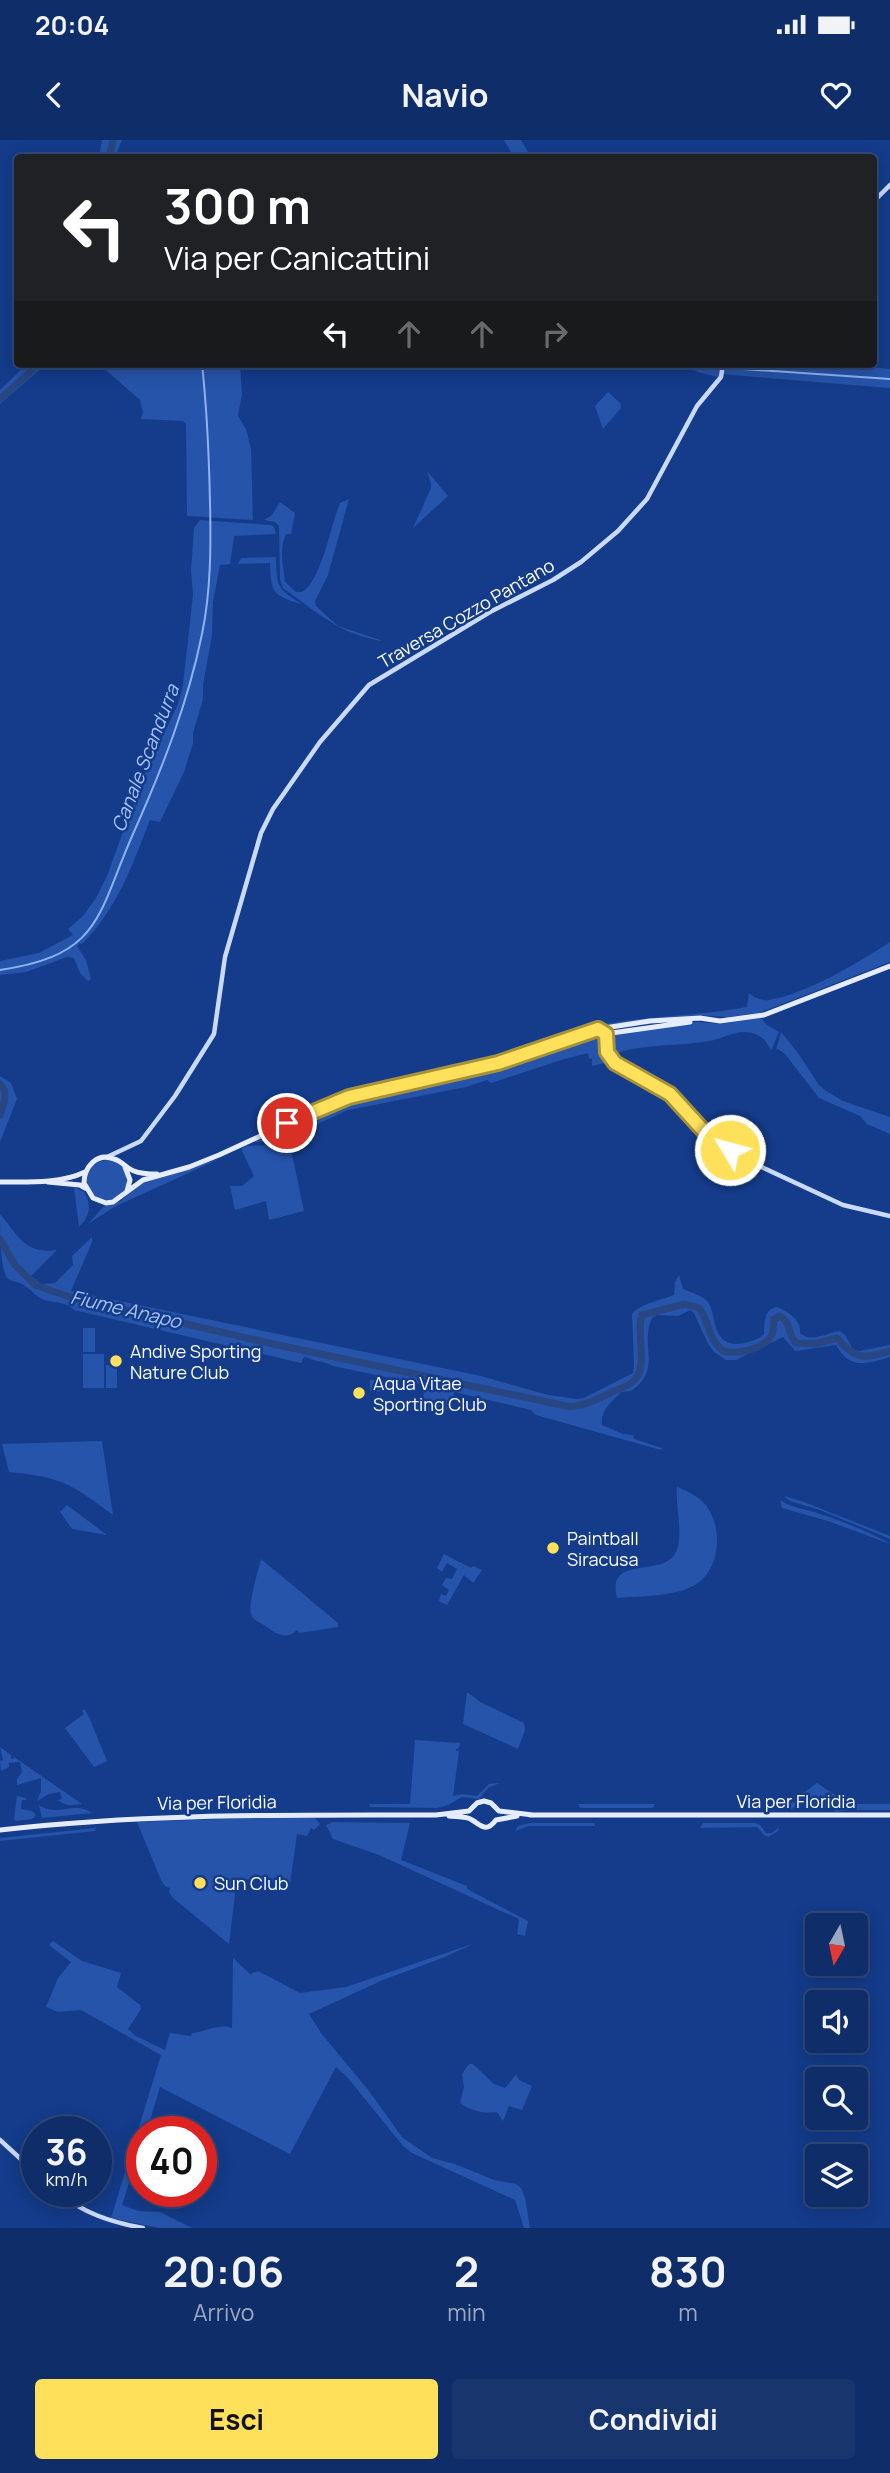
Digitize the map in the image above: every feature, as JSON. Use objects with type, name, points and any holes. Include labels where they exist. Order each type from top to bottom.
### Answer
[{"type":"main road","points":[[38,1181],[80,1185],[93,1198],[106,1203],[113,1202],[135,1184],[157,1174],[189,1167],[219,1156],[349,1097],[606,1034],[764,1014],[890,966]]},
{"type":"main road","points":[[523,1056],[598,1029],[650,1021],[700,1018],[707,1020]]},
{"type":"main road","points":[[0,1182],[72,1177],[85,1172],[93,1161],[107,1157],[138,1173],[157,1174]]},
{"type":"main road","points":[[123,1165],[130,1180],[125,1194]]},
{"type":"main road","points":[[85,1172],[85,1188]]},
{"type":"main road","points":[[472,1820],[472,1809],[477,1803],[484,1801],[491,1803],[496,1809],[496,1820]]},
{"type":"main road","points":[[436,1815],[472,1809]]},
{"type":"main road","points":[[496,1809],[533,1815]]},
{"type":"main road","name":"Via per Floridia","points":[[0,1830],[196,1815],[436,1815]]},
{"type":"main road","points":[[436,1815],[472,1820],[485,1827],[496,1820],[533,1815]]},
{"type":"main road","name":"Via per Floridia","points":[[533,1815],[890,1815]]},
{"type":"street","points":[[877,198],[890,185]]},
{"type":"street","name":"Traversa Cozzo Pantano","points":[[107,1157],[141,1141],[175,1096],[214,1034],[225,957],[261,833],[273,809],[320,742],[369,685],[490,612],[553,580],[581,562],[618,531],[647,499],[690,417],[722,374],[723,368]]},
{"type":"street","points":[[650,1021],[611,1029],[606,1034],[607,1052],[621,1067],[670,1094],[718,1144],[851,1208],[890,1216]]},
{"type":"street","points":[[598,1029],[606,1034]]},
{"type":"street","points":[[123,1165],[125,1149]]},
{"type":"street","points":[[0,2140],[21,2160]]},
{"type":"street","points":[[79,2207],[101,2219],[144,2228]]},
{"type":"shaded area","points":[[102,140],[122,140],[116,154],[100,154]]},
{"type":"shaded area","points":[[504,140],[521,140],[529,154],[512,154]]},
{"type":"shaded area","points":[[23,368],[41,368],[0,404],[0,390]]},
{"type":"shaded area","points":[[104,368],[240,368],[242,394],[238,416],[246,429],[251,449],[253,520],[187,516],[186,424],[183,421],[141,419],[143,412],[140,400]]},
{"type":"shaded area","points":[[689,368],[877,368],[890,369],[890,388],[720,374],[718,377]]},
{"type":"shaded area","points":[[608,392],[620,403],[621,408],[603,429],[595,406]]},
{"type":"shaded area","points":[[427,471],[448,496],[413,528],[431,488]]},
{"type":"shaded area","points":[[349,499],[328,575],[315,601],[316,606],[338,626],[283,588],[280,579],[279,526],[275,522],[264,520],[272,515],[280,502],[295,513],[291,534],[286,534],[283,545],[285,582],[296,592],[302,592],[315,577],[340,503]]},
{"type":"shaded area","points":[[200,520],[271,525],[276,534],[234,536],[230,564],[220,565],[213,602],[212,635],[203,699],[184,772],[160,822],[150,820],[114,902],[94,931],[77,946],[86,960],[91,979],[88,981],[80,973],[74,958],[67,957],[26,972],[0,975],[0,961],[39,953],[73,935],[68,929],[83,916],[107,876],[141,782],[178,704],[183,685],[193,595],[191,571],[194,528]]},
{"type":"shaded area","points":[[276,557],[280,586],[302,604],[284,598],[275,591],[271,581],[270,563],[238,564],[241,558]]},
{"type":"shaded area","points":[[338,626],[383,641],[354,634]]},
{"type":"shaded area","points":[[890,942],[890,962],[759,1013],[728,1017],[699,1015],[603,1026],[600,1023],[747,1007],[749,993],[758,999],[766,1000],[784,997],[815,985]]},
{"type":"shaded area","points":[[761,1018],[779,1032],[771,1051],[762,1037],[741,1032],[709,1041],[647,1047],[611,1055],[609,1038],[618,1034],[697,1022],[721,1024]]},
{"type":"shaded area","points":[[781,1032],[819,1085],[843,1101],[890,1117],[890,1134],[867,1124],[860,1116],[819,1098],[785,1054],[776,1050]]},
{"type":"shaded area","points":[[600,1037],[604,1041],[609,1062],[592,1066],[588,1053],[491,1083],[487,1080],[466,1087],[348,1110],[298,1133],[298,1138],[282,1142],[255,1142],[351,1100],[499,1066]]},
{"type":"shaded area","points":[[0,1076],[11,1083],[17,1099],[0,1142]]},
{"type":"shaded area","points":[[290,1145],[304,1211],[269,1220],[266,1201],[235,1210],[230,1186],[242,1186],[254,1176],[241,1149],[246,1146]]},
{"type":"shaded area","points":[[219,1159],[114,1207],[88,1224],[103,1207],[121,1201],[139,1184]]},
{"type":"shaded area","points":[[107,1160],[115,1161],[121,1166],[126,1172],[126,1188],[121,1194],[115,1199],[107,1200],[99,1199],[93,1194],[88,1188],[87,1180],[88,1172],[93,1166],[99,1161]]},
{"type":"shaded area","points":[[74,1187],[84,1192],[89,1206],[88,1215],[79,1227]]},
{"type":"shaded area","points":[[0,1214],[23,1242],[37,1249],[57,1250],[31,1276],[41,1284],[55,1283],[73,1265],[72,1256],[92,1237],[71,1291],[481,1376],[548,1395],[584,1398],[633,1373],[632,1314],[645,1305],[674,1295],[675,1282],[679,1275],[683,1289],[708,1302],[720,1337],[733,1344],[755,1340],[764,1334],[767,1314],[777,1307],[793,1317],[799,1324],[800,1333],[805,1336],[814,1337],[840,1331],[853,1349],[859,1351],[890,1345],[890,1357],[866,1363],[853,1362],[841,1353],[836,1345],[795,1351],[783,1337],[736,1360],[726,1360],[714,1352],[690,1310],[678,1316],[657,1315],[652,1318],[649,1328],[646,1374],[641,1383],[631,1391],[621,1392],[604,1411],[602,1425],[623,1434],[633,1435],[634,1439],[662,1448],[661,1450],[536,1415],[531,1410],[454,1392],[452,1411],[450,1408],[426,1411],[426,1408],[423,1408],[424,1385],[333,1366],[306,1357],[301,1363],[74,1310],[64,1304],[44,1300],[20,1283],[7,1278],[2,1257]]},
{"type":"shaded area","points":[[83,1328],[95,1328],[95,1352],[83,1352]]},
{"type":"shaded area","points":[[83,1354],[104,1354],[104,1388],[83,1388]]},
{"type":"shaded area","points":[[106,1365],[117,1365],[117,1388],[106,1388]]},
{"type":"shaded area","points":[[370,1380],[391,1381],[390,1392],[370,1391]]},
{"type":"shaded area","points":[[102,1441],[113,1515],[65,1484],[42,1476],[9,1472],[2,1444]]},
{"type":"shaded area","points":[[677,1487],[699,1499],[711,1513],[717,1545],[711,1567],[698,1583],[681,1591],[617,1598],[616,1584],[620,1576],[628,1571],[670,1560],[676,1552],[679,1538]]},
{"type":"shaded area","points":[[784,1496],[890,1536],[890,1539],[820,1510],[790,1501]]},
{"type":"shaded area","points":[[780,1500],[855,1527],[890,1544],[828,1521],[782,1508]]},
{"type":"shaded area","points":[[67,1505],[107,1535],[72,1529],[60,1512]]},
{"type":"shaded area","points":[[444,1554],[471,1568],[473,1566],[482,1570],[473,1583],[464,1575],[447,1605],[439,1601],[441,1594],[446,1596],[449,1590],[442,1585],[446,1578],[452,1579],[457,1569],[447,1563],[442,1572],[437,1568]]},
{"type":"shaded area","points":[[261,1559],[338,1623],[338,1627],[299,1633],[297,1630],[285,1635],[276,1633],[255,1619],[251,1614],[251,1603]]},
{"type":"shaded area","points":[[467,1692],[482,1703],[524,1723],[525,1730],[518,1749],[463,1724]]},
{"type":"shaded area","points":[[82,1710],[85,1710],[89,1717],[107,1761],[94,1767],[65,1728],[84,1714]]},
{"type":"shaded area","points":[[415,1740],[460,1743],[456,1749],[459,1751],[453,1796],[477,1796],[489,1784],[500,1783],[488,1788],[479,1799],[462,1797],[437,1808],[370,1807],[369,1804],[410,1804]]},
{"type":"shaded area","points":[[0,1747],[11,1755],[11,1759],[14,1757],[82,1804],[64,1804],[58,1800],[62,1799],[60,1792],[49,1794],[37,1801],[41,1791],[41,1778],[17,1785],[17,1779],[22,1772],[20,1762],[9,1763],[9,1767],[1,1771],[0,1761],[3,1760]]},
{"type":"shaded area","points":[[817,1783],[848,1804],[890,1804],[890,1810],[835,1812],[835,1808],[817,1808],[805,1797],[791,1809],[781,1804],[795,1802],[795,1799]]},
{"type":"shaded area","points":[[17,1796],[26,1798],[22,1800],[21,1809],[32,1811],[36,1815],[32,1819],[14,1819]]},
{"type":"shaded area","points":[[578,1804],[655,1804],[653,1808],[580,1808]]},
{"type":"shaded area","points":[[39,1805],[53,1810],[79,1808],[92,1813],[42,1818]]},
{"type":"shaded area","name":"Sun Club","points":[[315,1818],[320,1824],[314,1830],[311,1828],[307,1836],[297,1834],[290,1884],[237,1878],[229,1944],[173,1898],[169,1892],[170,1888],[161,1880],[137,1822]]},
{"type":"shaded area","points":[[333,1822],[410,1823],[401,1860],[467,1886],[467,1889],[528,1921],[525,1936],[517,1934],[519,1919],[379,1855],[333,1839],[326,1825]]},
{"type":"shaded area","points":[[530,1823],[594,1823],[595,1826],[529,1826],[515,1831],[518,1826]]},
{"type":"shaded area","points":[[703,1823],[755,1823],[766,1833],[772,1833],[779,1827],[778,1831],[768,1837],[757,1827],[700,1828]]},
{"type":"shaded area","points":[[96,1828],[95,1831],[0,1841],[0,1838]]},
{"type":"shaded area","points":[[53,1941],[82,1961],[121,1973],[117,1987],[140,2005],[141,2009],[128,2029],[136,2036],[165,2050],[170,2033],[191,2036],[192,2033],[216,2027],[232,2028],[233,1958],[250,1974],[258,1971],[300,1993],[346,1987],[475,1943],[383,1980],[309,2014],[402,2137],[432,2158],[494,2180],[516,2184],[525,2198],[530,2228],[524,2228],[515,2200],[412,2153],[403,2146],[336,2067],[290,2154],[160,2087],[151,2116],[142,2116],[161,2055],[81,2010],[58,2012],[46,2007],[58,1978],[71,1962],[49,1945]]},
{"type":"shaded area","points":[[469,2064],[473,2064],[494,2084],[505,2088],[516,2075],[519,2080],[532,2086],[522,2110],[509,2106],[503,2121],[497,2112],[478,2111],[460,2103],[464,2087],[462,2074]]},
{"type":"shaded area","points":[[126,2169],[126,2192],[122,2205],[138,2211],[160,2212],[192,2228],[159,2228],[111,2218]]},
{"type":"waterway","points":[[110,154],[113,140]]},
{"type":"waterway","points":[[0,399],[35,368]]},
{"type":"waterway","name":"Canale Scandurra","points":[[0,970],[34,963],[59,954],[77,942],[91,927],[102,909],[182,710],[202,634],[210,568],[209,467],[202,368]]},
{"type":"waterway","name":"Canale Scandurra","points":[[728,368],[890,379]]},
{"type":"waterway","name":"Fiume Anapo","points":[[0,1084],[5,1095],[0,1115]]},
{"type":"waterway","name":"Fiume Anapo","points":[[0,1239],[15,1265],[35,1285],[70,1297],[264,1342],[571,1407],[582,1405],[631,1383],[640,1369],[642,1315],[685,1304],[699,1308],[714,1341],[723,1351],[742,1352],[762,1345],[772,1334],[774,1319],[780,1316],[786,1322],[796,1343],[815,1344],[837,1338],[860,1356],[890,1351]]},
{"type":"place","name":"Andive Sporting Nature Club","points":[[116,1361]]},
{"type":"place","name":"Aqua Vitae Sporting Club","points":[[359,1393]]},
{"type":"place","name":"Paintball Siracusa","points":[[553,1548]]},
{"type":"place","name":"Sun Club","points":[[200,1883]]},
{"type":"route","points":[[287,1123],[349,1097],[498,1063],[598,1029],[606,1034],[607,1052],[615,1063],[670,1094],[712,1140],[730,1150]]}]
